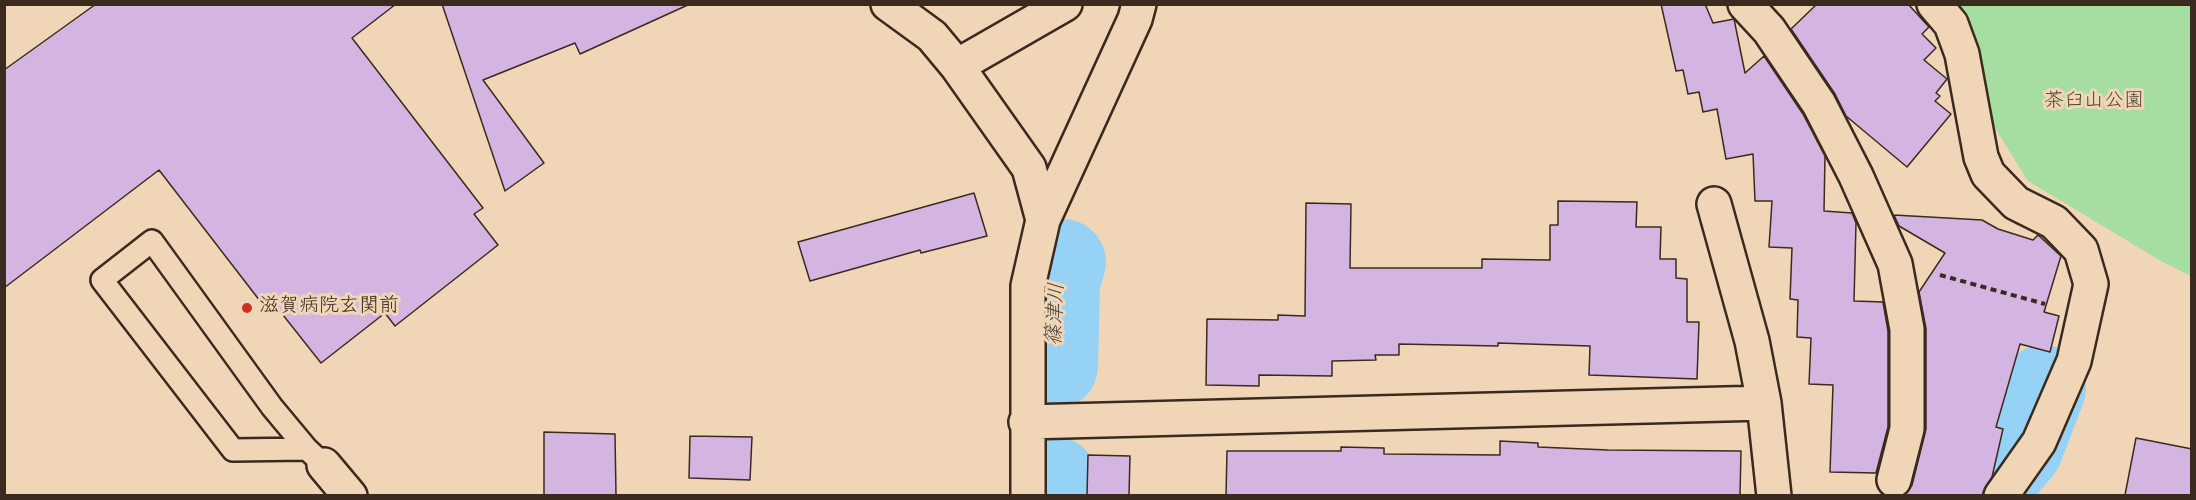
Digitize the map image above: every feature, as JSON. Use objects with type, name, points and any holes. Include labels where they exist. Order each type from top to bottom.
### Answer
[{"type":"street","points":[[888,4],[932,36],[957,66],[1029,168],[1043,220]]},
{"type":"street","points":[[957,66],[1065,4]]},
{"type":"street","points":[[1028,495],[1026,422],[1028,286],[1043,220],[1135,19],[1139,4]]},
{"type":"street","points":[[1745,4],[1769,30],[1819,104],[1856,176],[1895,264],[1907,329],[1907,429],[1894,480]]},
{"type":"street","points":[[1934,4],[1951,24],[1962,54],[1981,157],[1988,174],[2016,203],[2054,222],[2081,250],[2091,284],[2074,361],[2039,442],[2001,495]]},
{"type":"street","points":[[1714,204],[1752,341],[1764,404],[1774,495]]},
{"type":"street","points":[[1026,422],[1764,404]]},
{"type":"street","points":[[316,457],[350,495]]},
{"type":"lane","points":[[152,241],[272,407],[316,457],[233,450],[102,280],[152,241]]},
{"type":"path","points":[[1895,264],[2086,314]]},
{"type":"green space","name":"茶臼山公園","points":[[1957,5],[2191,5],[2191,276],[2161,261],[2028,181],[1995,128],[1964,14]]},
{"type":"building","points":[[96,4],[396,4],[352,38],[483,208],[474,214],[498,245],[395,326],[385,313],[321,363],[268,296],[260,301],[159,170],[4,288],[4,70]]},
{"type":"building","points":[[442,4],[690,4],[580,54],[575,43],[483,80],[544,163],[505,191]]},
{"type":"building","points":[[1661,4],[1705,4],[1713,23],[1734,19],[1745,73],[1764,56],[1803,114],[1825,156],[1824,211],[1852,213],[1856,223],[1854,301],[1883,302],[1888,331],[1888,427],[1876,473],[1830,472],[1833,385],[1809,384],[1811,338],[1797,337],[1798,300],[1790,299],[1792,248],[1769,247],[1772,201],[1755,201],[1753,154],[1726,159],[1717,109],[1703,112],[1699,92],[1688,94],[1683,70],[1676,71]]},
{"type":"building","points":[[1817,4],[1908,4],[1929,27],[1922,34],[1936,48],[1924,60],[1947,79],[1936,93],[1940,96],[1935,101],[1951,114],[1907,167],[1846,116],[1835,94],[1791,29]]},
{"type":"building","points":[[974,193],[987,236],[921,253],[920,250],[810,281],[798,242]]},
{"type":"building","points":[[1558,201],[1637,202],[1636,227],[1661,227],[1660,259],[1676,259],[1676,278],[1687,279],[1687,322],[1699,322],[1697,379],[1589,375],[1590,346],[1498,343],[1498,346],[1399,344],[1399,355],[1375,355],[1376,360],[1332,361],[1332,376],[1259,375],[1259,386],[1206,385],[1207,319],[1278,320],[1278,315],[1305,316],[1306,203],[1351,204],[1350,268],[1482,268],[1482,259],[1550,260],[1550,225],[1558,225]]},
{"type":"building","points":[[1894,215],[1982,220],[1998,229],[2033,240],[2038,235],[2061,256],[2044,312],[2059,316],[2050,352],[2020,344],[1996,427],[2003,429],[1992,477],[1982,495],[1904,495],[1912,485],[1926,429],[1926,329],[1919,292],[1945,253],[1899,226]]},
{"type":"building","points":[[544,432],[615,434],[616,495],[544,495]]},
{"type":"building","points":[[690,436],[752,437],[750,480],[689,478]]},
{"type":"building","points":[[2136,438],[2192,449],[2192,495],[2125,495]]},
{"type":"building","points":[[1500,441],[1538,443],[1538,447],[1608,450],[1741,451],[1740,495],[1226,495],[1227,451],[1341,451],[1341,447],[1384,448],[1384,454],[1500,455]]},
{"type":"building","points":[[1088,455],[1130,456],[1129,495],[1087,495]]},
{"type":"waterway","name":"篠津川","points":[[1055,366],[1057,281],[1063,262]]},
{"type":"waterway","name":"篠津川","points":[[1980,496],[2020,448],[2043,388]]},
{"type":"waterway","name":"篠津川","points":[[1054,479],[1055,496]]},
{"type":"place","name":"滋賀病院玄関前","points":[[247,308]]}]
